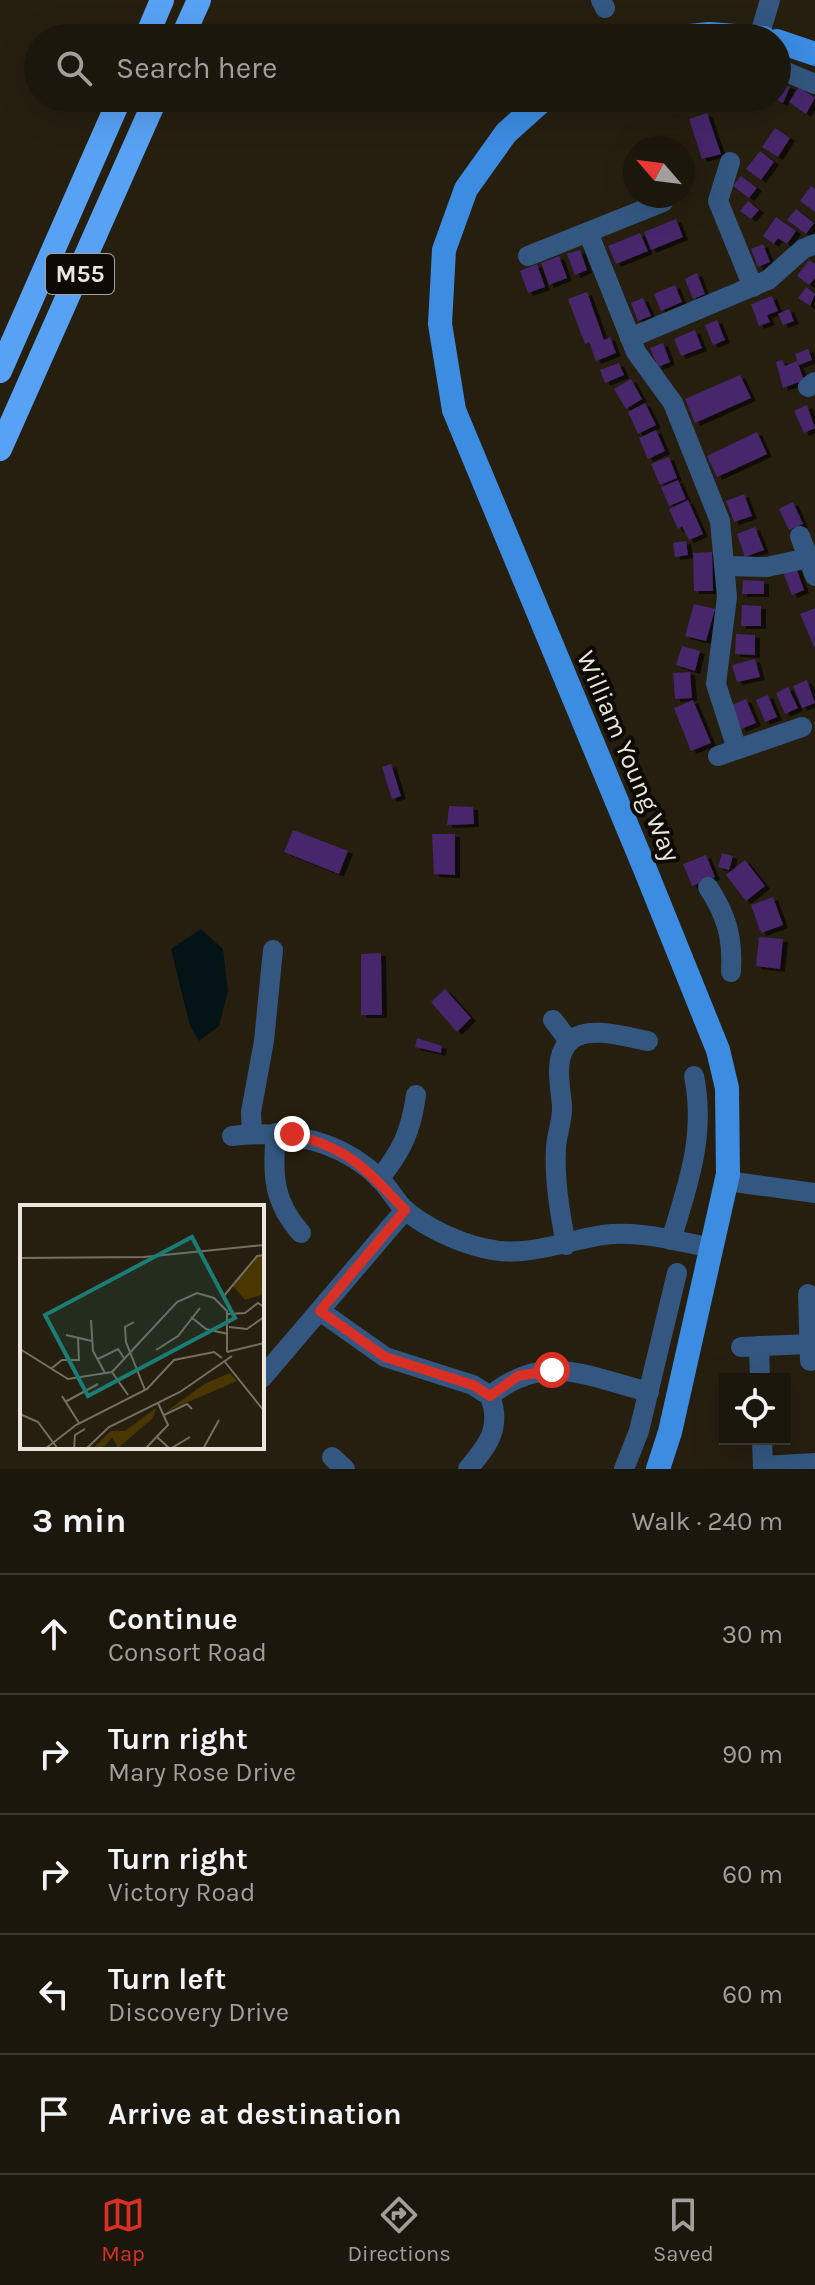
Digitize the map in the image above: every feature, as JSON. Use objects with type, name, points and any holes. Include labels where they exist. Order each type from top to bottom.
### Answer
[{"type":"highway","points":[[152,24],[162,0]]},
{"type":"highway","points":[[188,24],[199,0]]},
{"type":"highway","name":"M55","points":[[0,371],[114,112]]},
{"type":"highway","name":"M55","points":[[0,449],[150,112]]},
{"type":"main road","points":[[791,46],[815,54]]},
{"type":"main road","name":"William Young Way","points":[[531,112],[490,153],[466,189],[454,215],[440,276],[440,324],[448,388],[718,1050],[730,1104],[727,1181],[670,1432],[658,1469]]},
{"type":"street","points":[[765,24],[770,0]]},
{"type":"street","points":[[791,74],[815,84]]},
{"type":"street","points":[[730,162],[713,180],[718,201],[753,287]]},
{"type":"street","points":[[528,256],[648,208]]},
{"type":"street","points":[[588,232],[641,361],[669,395],[720,521],[727,566],[726,606],[716,684],[727,753],[802,727]]},
{"type":"street","points":[[630,338],[768,280],[803,249],[815,244]]},
{"type":"street","points":[[727,566],[812,567],[800,536]]},
{"type":"street","points":[[708,887],[725,913],[733,941],[731,972]]},
{"type":"street","points":[[273,950],[264,1041],[251,1112],[242,1135],[276,1133],[320,1142],[352,1158],[379,1179],[405,1210],[454,1238],[484,1249],[513,1252],[617,1235],[712,1248]]},
{"type":"street","points":[[553,1020],[569,1041]]},
{"type":"street","points":[[566,1245],[560,1211],[556,1147],[562,1107],[558,1075],[569,1041],[582,1033],[648,1041]]},
{"type":"street","points":[[671,1240],[698,1145],[699,1100],[694,1076]]},
{"type":"street","points":[[379,1179],[406,1141],[416,1095]]},
{"type":"street","points":[[276,1133],[274,1182],[278,1201],[301,1233]]},
{"type":"street","points":[[727,1181],[815,1193]]},
{"type":"street","points":[[264,1373],[405,1210]]},
{"type":"street","points":[[624,1469],[639,1431],[677,1273]]},
{"type":"street","points":[[758,1373],[750,1346],[810,1352],[808,1294]]},
{"type":"street","points":[[320,1311],[385,1357],[473,1385],[490,1396],[496,1421],[492,1437],[468,1469]]},
{"type":"street","points":[[490,1396],[518,1376],[541,1369],[649,1392]]},
{"type":"street","points":[[762,1445],[763,1467],[815,1463]]},
{"type":"shaded area","points":[[201,929],[223,949],[228,991],[219,1026],[199,1041],[190,1026],[171,949]]},
{"type":"building","points":[[799,87],[815,98],[806,114],[791,103]]},
{"type":"building","points":[[707,113],[721,154],[702,159],[689,119]]},
{"type":"building","points":[[775,128],[790,138],[778,157],[762,147]]},
{"type":"building","points":[[760,151],[774,162],[761,180],[746,169]]},
{"type":"building","points":[[741,176],[757,188],[749,198],[733,186]]},
{"type":"building","points":[[811,186],[815,189],[815,212],[800,201]]},
{"type":"building","points":[[748,201],[759,210],[751,219],[740,211]]},
{"type":"building","points":[[796,209],[814,223],[806,234],[787,220]]},
{"type":"building","points":[[776,217],[796,231],[787,244],[778,238],[774,244],[763,236]]},
{"type":"building","points":[[676,219],[683,237],[651,250],[644,232]]},
{"type":"building","points":[[640,233],[648,251],[616,264],[608,246]]},
{"type":"building","points":[[763,244],[770,262],[758,267],[751,249]]},
{"type":"building","points":[[580,250],[587,270],[575,275],[567,254]]},
{"type":"building","points":[[559,256],[567,278],[549,285],[541,263]]},
{"type":"building","points":[[809,260],[815,264],[815,278],[809,285],[797,276]]},
{"type":"building","points":[[537,264],[545,287],[528,293],[520,271]]},
{"type":"building","points":[[697,273],[705,294],[693,299],[685,279]]},
{"type":"building","points":[[675,285],[682,302],[661,311],[654,294]]},
{"type":"building","points":[[806,287],[815,294],[810,306],[798,298]]},
{"type":"building","points":[[587,292],[604,340],[610,337],[616,353],[596,361],[589,342],[585,344],[568,299]]},
{"type":"building","points":[[772,296],[778,311],[767,315],[770,322],[759,326],[751,304]]},
{"type":"building","points":[[643,298],[651,316],[638,321],[631,303]]},
{"type":"building","points":[[789,309],[794,321],[783,325],[778,314]]},
{"type":"building","points":[[717,320],[725,340],[713,345],[705,325]]},
{"type":"building","points":[[695,330],[702,348],[681,356],[674,339]]},
{"type":"building","points":[[663,343],[670,362],[658,367],[650,348]]},
{"type":"building","points":[[808,349],[812,360],[799,365],[795,354]]},
{"type":"building","points":[[782,360],[785,366],[797,361],[804,380],[783,388],[776,362]]},
{"type":"building","points":[[619,363],[624,375],[605,383],[600,370]]},
{"type":"building","points":[[740,375],[751,398],[695,423],[685,399]]},
{"type":"building","points":[[631,379],[642,399],[626,409],[614,389]]},
{"type":"building","points":[[645,403],[656,425],[638,434],[628,412]]},
{"type":"building","points":[[807,405],[815,428],[804,433],[794,411]]},
{"type":"building","points":[[656,430],[665,451],[648,459],[639,438]]},
{"type":"building","points":[[757,432],[767,454],[717,477],[707,456]]},
{"type":"building","points":[[669,457],[677,478],[660,485],[651,464]]},
{"type":"building","points":[[678,480],[686,499],[669,506],[661,487]]},
{"type":"building","points":[[744,494],[752,516],[734,522],[726,501]]},
{"type":"building","points":[[688,500],[703,534],[689,540],[682,526],[678,529],[669,509]]},
{"type":"building","points":[[793,502],[803,524],[789,530],[779,509]]},
{"type":"building","points":[[755,527],[764,550],[745,557],[737,534]]},
{"type":"building","points":[[686,541],[688,555],[675,557],[673,543]]},
{"type":"building","points":[[712,552],[713,591],[694,591],[693,553]]},
{"type":"building","points":[[796,567],[804,590],[792,595],[783,572]]},
{"type":"building","points":[[743,580],[764,581],[764,594],[742,594]]},
{"type":"building","points":[[694,604],[715,609],[706,641],[685,636]]},
{"type":"building","points":[[742,605],[761,606],[761,626],[741,626]]},
{"type":"building","points":[[815,608],[815,649],[800,614]]},
{"type":"building","points":[[736,634],[755,635],[755,655],[735,654]]},
{"type":"building","points":[[682,646],[700,651],[695,671],[676,665]]},
{"type":"building","points":[[755,659],[760,677],[737,682],[732,665]]},
{"type":"building","points":[[690,672],[692,698],[675,699],[673,673]]},
{"type":"building","points":[[807,680],[815,703],[802,708],[793,686]]},
{"type":"building","points":[[788,687],[798,708],[785,714],[776,693]]},
{"type":"building","points":[[768,695],[777,717],[765,722],[756,700]]},
{"type":"building","points":[[746,699],[756,723],[741,729],[732,705]]},
{"type":"building","points":[[693,700],[711,743],[691,751],[674,708]]},
{"type":"building","points":[[391,764],[401,796],[392,799],[382,767]]},
{"type":"building","points":[[449,806],[473,807],[474,824],[447,825]]},
{"type":"building","points":[[293,830],[348,851],[339,874],[284,852]]},
{"type":"building","points":[[432,834],[455,834],[455,875],[434,874]]},
{"type":"building","points":[[722,853],[733,856],[729,870],[718,867]]},
{"type":"building","points":[[706,855],[715,877],[692,886],[683,864]]},
{"type":"building","points":[[745,860],[765,886],[746,901],[726,875]]},
{"type":"building","points":[[773,897],[783,925],[761,933],[751,905]]},
{"type":"building","points":[[759,937],[783,939],[780,969],[756,966]]},
{"type":"building","points":[[381,953],[382,1015],[361,1015],[361,954]]},
{"type":"building","points":[[445,989],[471,1018],[457,1032],[431,1002]]},
{"type":"building","points":[[417,1038],[442,1046],[441,1053],[415,1047]]},
{"type":"route","points":[[292,1134],[320,1142],[352,1158],[379,1179],[405,1210],[320,1311],[385,1357],[414,1369],[473,1385],[490,1396],[518,1376],[541,1369],[552,1370]]}]
